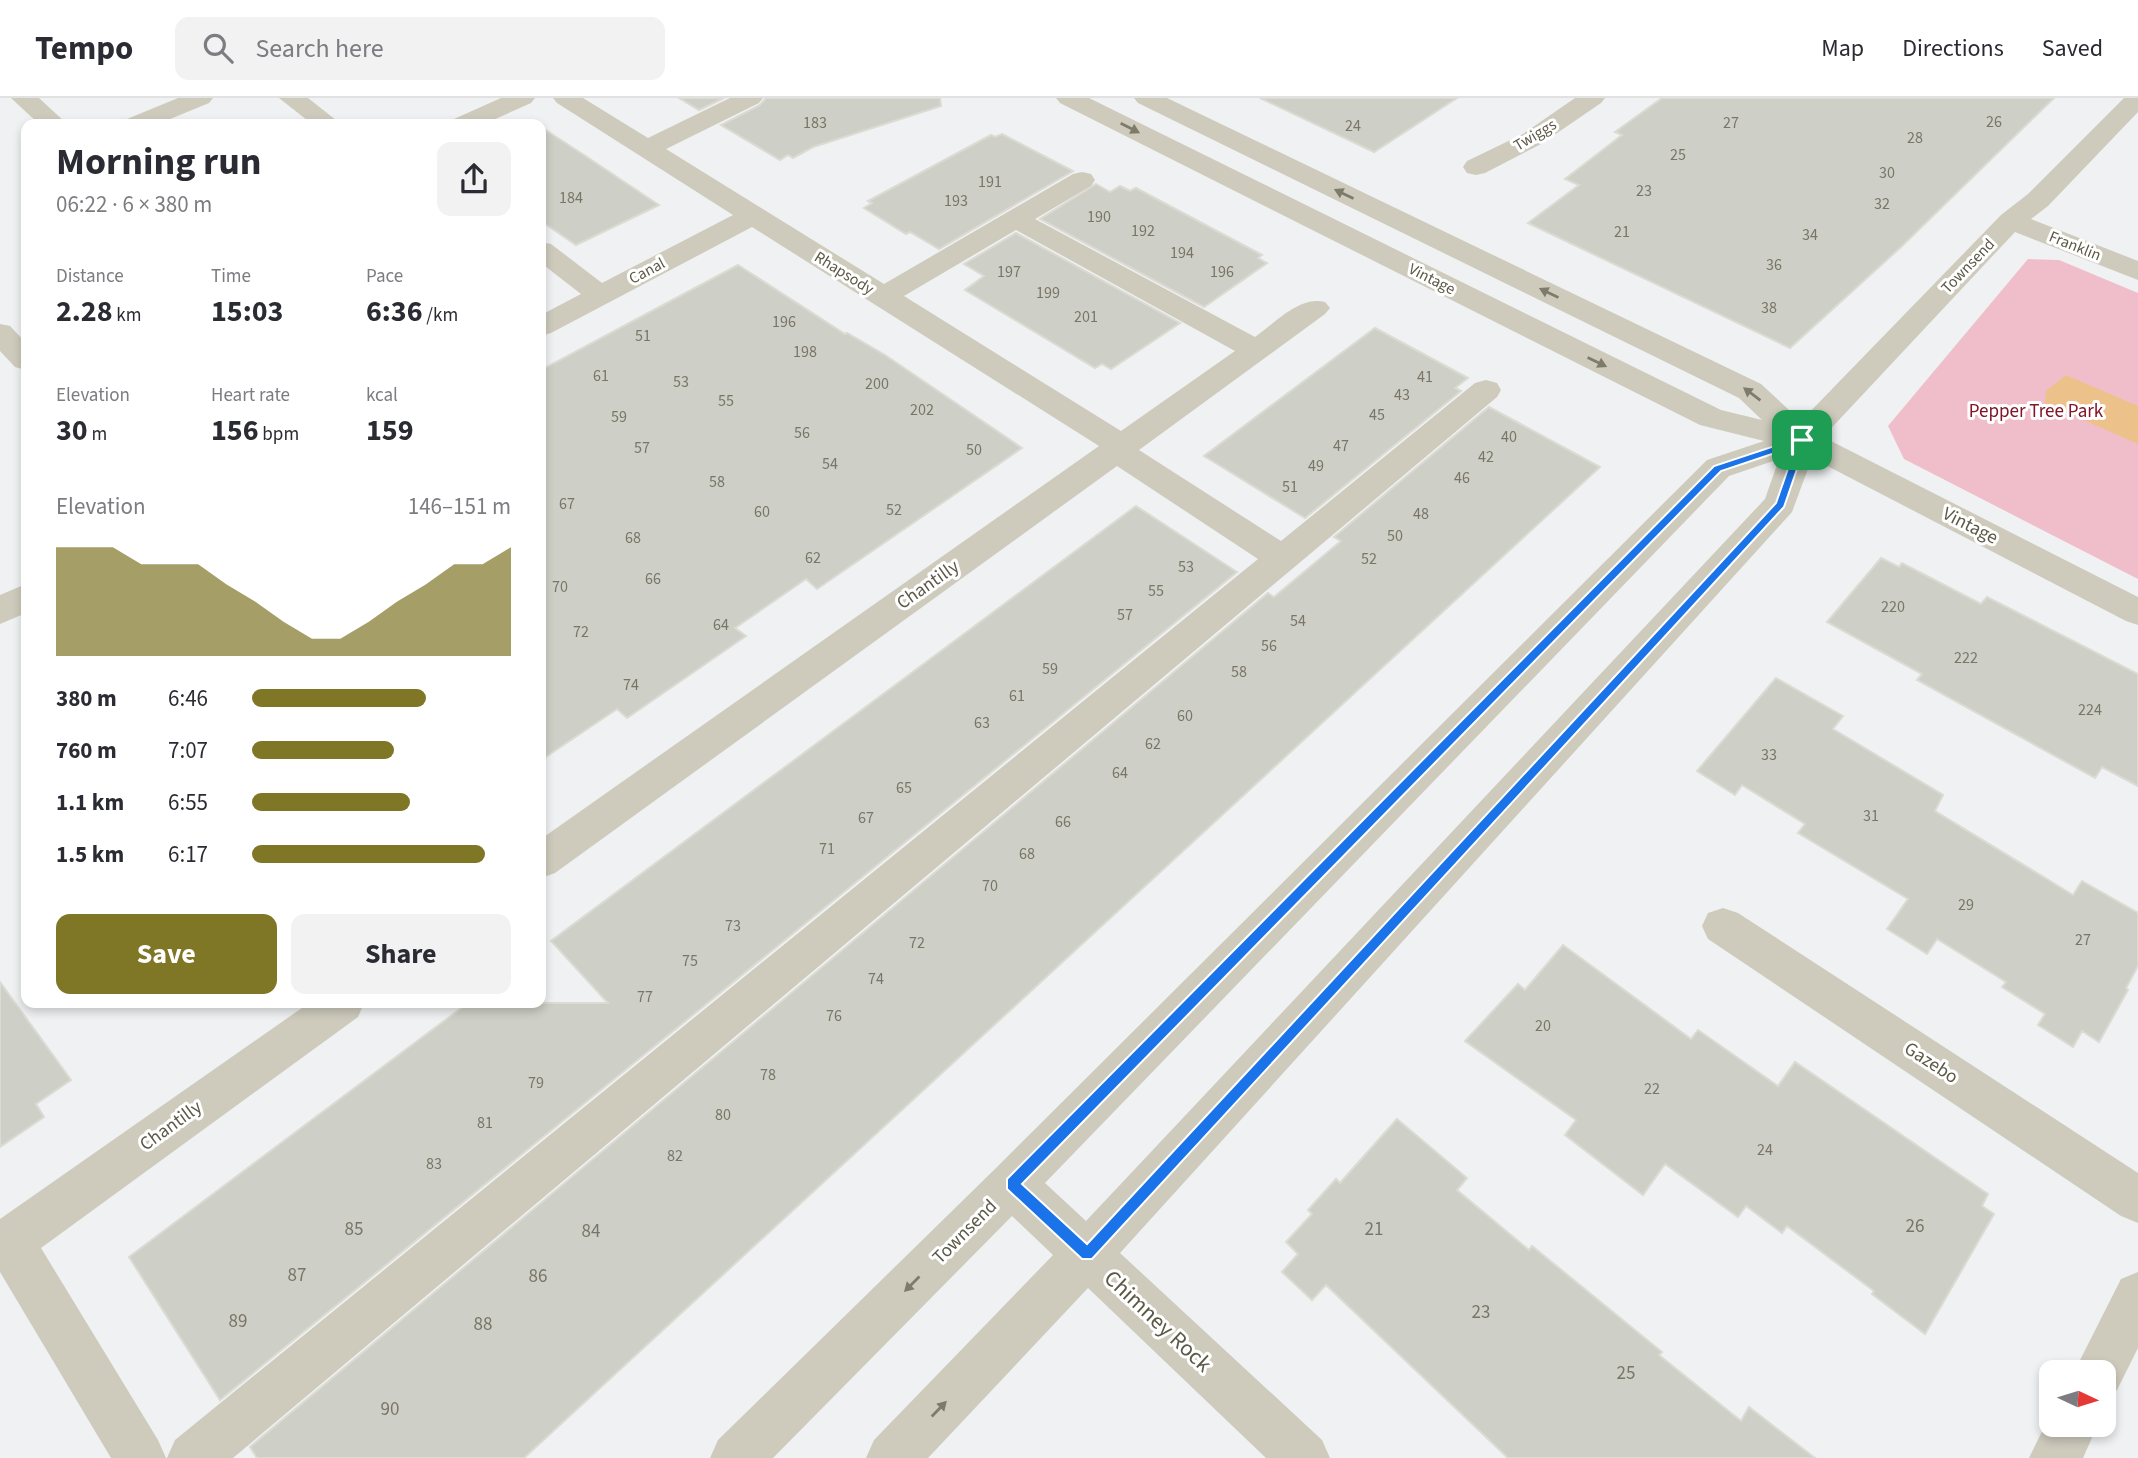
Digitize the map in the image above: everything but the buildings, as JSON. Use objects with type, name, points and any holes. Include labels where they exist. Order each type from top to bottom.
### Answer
[{"type":"street","points":[[0,105],[22,98],[48,119]]},
{"type":"street","points":[[148,119],[200,98]]},
{"type":"street","points":[[292,98],[321,119]]},
{"type":"street","points":[[474,119],[522,98]]},
{"type":"street","name":"Rhapsody","points":[[566,98],[1119,448],[1282,558]]},
{"type":"street","points":[[647,148],[750,98]]},
{"type":"street","name":"Vintage","points":[[1069,98],[1711,418],[1802,440],[2138,612]]},
{"type":"street","name":"Vintage","points":[[1147,98],[1750,391],[1802,440]]},
{"type":"street","name":"Twiggs","points":[[1476,167],[1532,139],[1592,98]]},
{"type":"street","name":"Townsend","points":[[892,1458],[1087,1254],[1780,504],[1802,440],[2011,221],[2038,200],[2138,98]]},
{"type":"street","points":[[882,297],[1082,180]]},
{"type":"street","name":"Canal","points":[[546,324],[753,215]]},
{"type":"street","points":[[1015,219],[1256,350]]},
{"type":"street","name":"Franklin","points":[[2011,221],[2138,271]]},
{"type":"street","points":[[546,254],[601,296]]},
{"type":"street","name":"Chantilly","points":[[546,857],[1315,308]]},
{"type":"street","points":[[21,320],[0,331],[21,354]]},
{"type":"street","points":[[193,1458],[1486,390]]},
{"type":"street","name":"Townsend","points":[[736,1458],[1012,1184],[1718,468],[1802,440]]},
{"type":"street","points":[[0,611],[21,600]]},
{"type":"street","name":"Gazebo","points":[[1723,926],[2138,1200]]},
{"type":"street","name":"Chantilly","points":[[5,1245],[336,1008]]},
{"type":"street","name":"Chimney Rock","points":[[1012,1184],[1304,1458]]},
{"type":"street","points":[[5,1245],[140,1458]]},
{"type":"street","points":[[2105,1360],[2138,1296]]},
{"type":"street","points":[[2056,1458],[2066,1437]]},
{"type":"green space","name":"Pepper Tree Park","points":[[2028,259],[2059,260],[2138,293],[2138,579],[1904,459],[1888,426]]},
{"type":"shaded area","points":[[2066,375],[2138,406],[2138,444],[2045,403],[2046,391]]},
{"type":"route","points":[[1802,440],[1780,504],[1087,1254],[1012,1184],[1718,468],[1802,440]]}]
